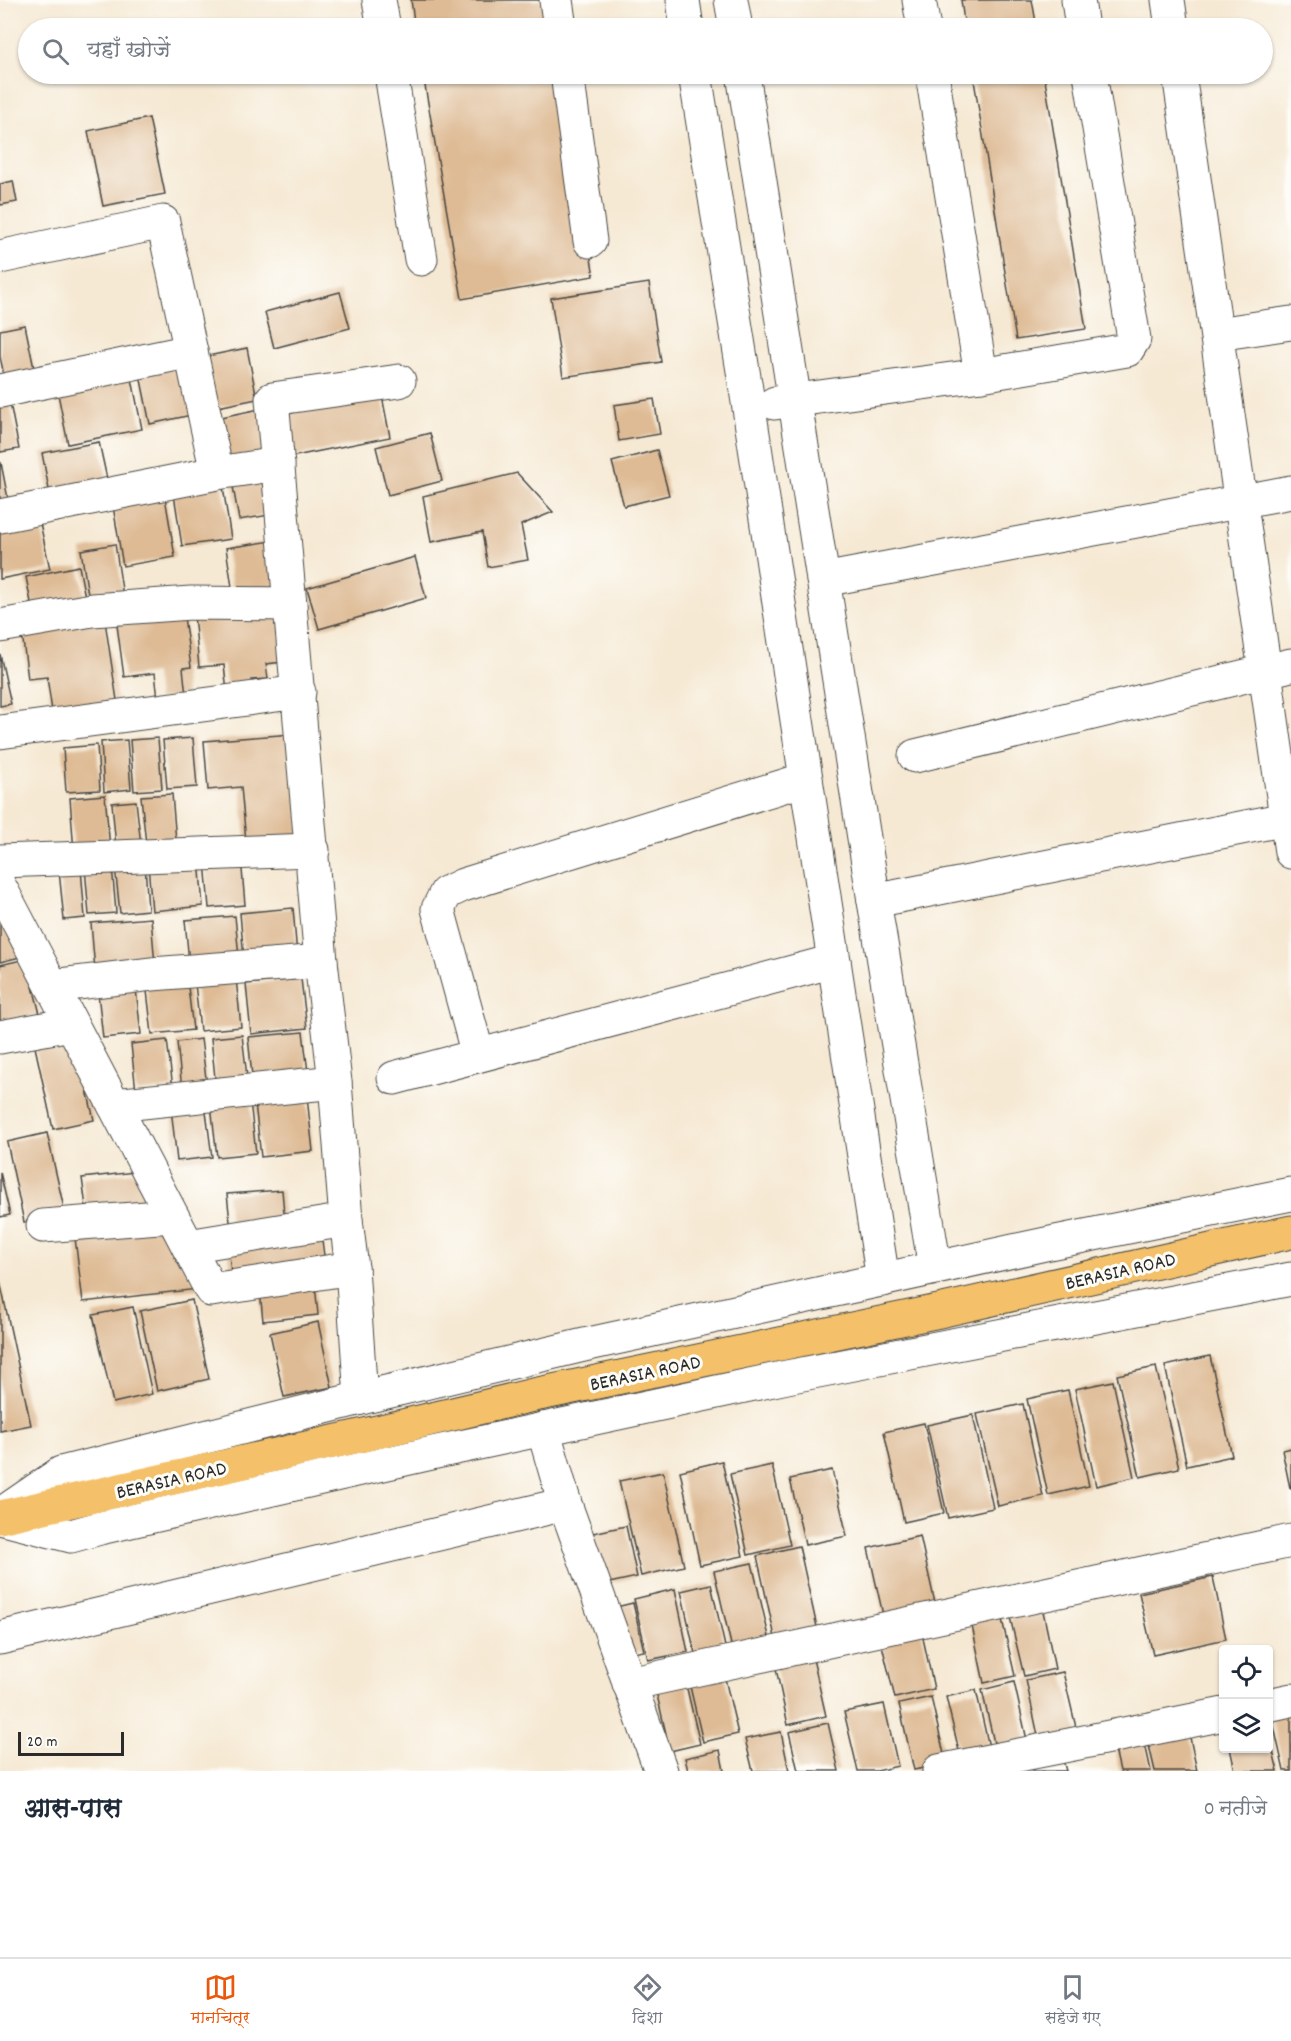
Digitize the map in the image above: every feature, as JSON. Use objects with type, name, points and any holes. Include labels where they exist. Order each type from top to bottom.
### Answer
[{"type":"main road","name":"BERASIA ROAD","points":[[0,1516],[530,1396],[939,1311],[1291,1232]]},
{"type":"street","points":[[379,0],[382,18]]},
{"type":"street","points":[[556,0],[559,18]]},
{"type":"street","points":[[683,0],[686,18]]},
{"type":"street","points":[[731,0],[734,18]]},
{"type":"street","points":[[920,0],[923,18]]},
{"type":"street","points":[[1077,0],[1080,18]]},
{"type":"street","points":[[1168,0],[1171,18]]},
{"type":"street","points":[[393,84],[421,259]]},
{"type":"street","points":[[568,84],[590,241]]},
{"type":"street","points":[[697,84],[749,408],[883,1280]]},
{"type":"street","points":[[745,84],[874,901],[935,1268]]},
{"type":"street","points":[[934,84],[981,375]]},
{"type":"street","points":[[749,408],[981,375],[1127,350],[1134,339],[1092,84]]},
{"type":"street","points":[[1180,84],[1240,501],[1278,668],[1291,852]]},
{"type":"street","points":[[0,257],[163,222],[217,473]]},
{"type":"street","points":[[1217,334],[1291,323]]},
{"type":"street","points":[[0,391],[191,351]]},
{"type":"street","points":[[362,1398],[272,399],[399,381]]},
{"type":"street","points":[[0,516],[217,473],[278,464]]},
{"type":"street","points":[[823,580],[1291,492]]},
{"type":"street","points":[[0,626],[92,610],[191,603],[290,604]]},
{"type":"street","points":[[915,756],[1278,668]]},
{"type":"street","points":[[0,732],[299,692]]},
{"type":"street","points":[[478,1055],[438,909],[446,893],[463,885],[806,779]]},
{"type":"street","points":[[874,901],[1289,819]]},
{"type":"street","points":[[0,861],[313,850]]},
{"type":"street","points":[[1,891],[211,1290],[352,1268]]},
{"type":"street","points":[[52,986],[152,974],[321,961]]},
{"type":"street","points":[[394,1078],[834,961]]},
{"type":"street","points":[[0,1037],[71,1024]]},
{"type":"street","points":[[114,1105],[335,1082]]},
{"type":"street","points":[[0,1516],[61,1473],[584,1345],[935,1268],[1291,1194]]},
{"type":"street","points":[[43,1226],[172,1216]]},
{"type":"street","points":[[188,1246],[346,1220]]},
{"type":"street","points":[[0,1516],[71,1536],[543,1429],[787,1377],[1291,1279]]},
{"type":"street","points":[[543,1429],[565,1504],[661,1771]]},
{"type":"street","points":[[0,1638],[565,1504]]},
{"type":"street","points":[[629,1684],[1291,1541]]},
{"type":"street","points":[[1273,1704],[1291,1700]]},
{"type":"street","points":[[939,1771],[1219,1715]]},
{"type":"building","points":[[411,0],[547,0],[550,18],[414,18]]},
{"type":"building","points":[[961,0],[1032,0],[1035,18],[964,18]]},
{"type":"building","points":[[425,84],[561,84],[594,276],[462,299]]},
{"type":"building","points":[[975,84],[1046,84],[1086,329],[1016,340]]},
{"type":"building","points":[[149,118],[165,194],[103,206],[88,131]]},
{"type":"building","points":[[13,181],[17,202],[0,205],[0,184]]},
{"type":"building","points":[[649,283],[661,362],[563,377],[551,298]]},
{"type":"building","points":[[340,292],[350,328],[274,348],[265,312]]},
{"type":"building","points":[[25,325],[36,378],[6,384],[0,357],[0,330]]},
{"type":"building","points":[[247,348],[257,399],[208,409],[198,358]]},
{"type":"building","points":[[186,366],[196,414],[150,424],[140,375]]},
{"type":"building","points":[[131,374],[142,429],[68,444],[57,389]]},
{"type":"building","points":[[382,396],[390,437],[290,457],[281,415]]},
{"type":"building","points":[[9,398],[19,449],[0,452],[0,400]]},
{"type":"building","points":[[654,399],[660,434],[619,441],[614,405]]},
{"type":"building","points":[[264,408],[273,454],[222,465],[212,419]]},
{"type":"building","points":[[430,433],[442,481],[388,495],[376,447]]},
{"type":"building","points":[[99,442],[109,488],[51,500],[42,453]]},
{"type":"building","points":[[657,450],[669,495],[624,506],[612,462]]},
{"type":"building","points":[[0,464],[10,509],[0,511]]},
{"type":"building","points":[[517,473],[553,512],[521,525],[528,560],[488,567],[482,532],[431,542],[423,496]]},
{"type":"building","points":[[276,474],[282,513],[239,520],[232,481]]},
{"type":"building","points":[[222,480],[231,539],[182,546],[173,488]]},
{"type":"building","points":[[164,491],[175,557],[123,566],[112,500]]},
{"type":"building","points":[[38,514],[50,569],[0,579],[0,522]]},
{"type":"building","points":[[279,540],[288,591],[234,600],[226,548]]},
{"type":"building","points":[[115,544],[123,596],[89,601],[81,550]]},
{"type":"building","points":[[415,557],[426,598],[319,629],[307,588]]},
{"type":"building","points":[[79,566],[87,608],[34,618],[26,577]]},
{"type":"building","points":[[278,608],[283,662],[266,664],[268,679],[252,680],[253,689],[227,692],[224,665],[199,667],[194,615]]},
{"type":"building","points":[[184,617],[191,667],[183,668],[186,696],[158,699],[155,673],[124,677],[117,625]]},
{"type":"building","points":[[105,621],[118,707],[52,711],[47,677],[28,679],[22,633]]},
{"type":"building","points":[[0,654],[11,704],[0,706]]},
{"type":"building","points":[[293,734],[300,837],[246,841],[241,787],[208,790],[204,741]]},
{"type":"building","points":[[158,738],[162,789],[134,791],[130,740]]},
{"type":"building","points":[[193,738],[197,787],[167,789],[163,740]]},
{"type":"building","points":[[127,740],[131,789],[104,792],[101,742]]},
{"type":"building","points":[[97,745],[100,790],[66,792],[63,748]]},
{"type":"building","points":[[172,794],[176,841],[146,844],[141,796]]},
{"type":"building","points":[[105,795],[110,848],[74,852],[70,798]]},
{"type":"building","points":[[136,801],[141,845],[116,847],[112,803]]},
{"type":"building","points":[[241,858],[245,905],[209,908],[205,861]]},
{"type":"building","points":[[199,860],[203,906],[152,911],[148,865]]},
{"type":"building","points":[[145,864],[148,910],[120,913],[115,866]]},
{"type":"building","points":[[112,865],[116,913],[89,915],[85,867]]},
{"type":"building","points":[[81,869],[85,918],[64,920],[59,871]]},
{"type":"building","points":[[0,903],[24,956],[0,962]]},
{"type":"building","points":[[293,908],[297,955],[244,959],[240,913]]},
{"type":"building","points":[[235,916],[239,957],[189,962],[185,920]]},
{"type":"building","points":[[151,918],[155,965],[95,970],[91,923]]},
{"type":"building","points":[[26,959],[40,1014],[0,1024],[0,965]]},
{"type":"building","points":[[187,978],[193,1030],[152,1034],[146,982]]},
{"type":"building","points":[[236,978],[241,1027],[200,1031],[195,983]]},
{"type":"building","points":[[301,979],[307,1028],[251,1034],[246,984]]},
{"type":"building","points":[[135,980],[141,1034],[103,1038],[97,984]]},
{"type":"building","points":[[303,1032],[309,1080],[253,1085],[248,1037]]},
{"type":"building","points":[[242,1035],[248,1085],[216,1088],[211,1038]]},
{"type":"building","points":[[75,1038],[94,1120],[53,1129],[35,1047]]},
{"type":"building","points":[[201,1039],[207,1086],[182,1089],[177,1042]]},
{"type":"building","points":[[167,1040],[173,1088],[136,1092],[131,1044]]},
{"type":"building","points":[[306,1088],[313,1151],[261,1157],[254,1094]]},
{"type":"building","points":[[250,1101],[256,1153],[217,1157],[211,1105]]},
{"type":"building","points":[[205,1104],[212,1157],[177,1161],[171,1108]]},
{"type":"building","points":[[47,1133],[65,1213],[24,1222],[7,1142]]},
{"type":"building","points":[[144,1171],[149,1207],[87,1214],[82,1178]]},
{"type":"building","points":[[0,1172],[10,1215],[0,1217]]},
{"type":"building","points":[[282,1190],[285,1225],[231,1231],[227,1194]]},
{"type":"building","points":[[155,1222],[199,1289],[83,1302],[74,1230]]},
{"type":"building","points":[[321,1233],[325,1263],[231,1273],[228,1245]]},
{"type":"building","points":[[0,1281],[31,1425],[0,1431]]},
{"type":"building","points":[[315,1284],[318,1315],[263,1321],[260,1291]]},
{"type":"building","points":[[192,1300],[209,1379],[157,1391],[140,1311]]},
{"type":"building","points":[[133,1307],[152,1394],[113,1403],[93,1315]]},
{"type":"building","points":[[318,1322],[332,1387],[284,1397],[270,1333]]},
{"type":"building","points":[[1210,1356],[1232,1456],[1187,1466],[1165,1366]]},
{"type":"building","points":[[1156,1367],[1179,1468],[1140,1477],[1117,1375]]},
{"type":"building","points":[[1113,1381],[1134,1477],[1096,1486],[1075,1389]]},
{"type":"building","points":[[1068,1390],[1089,1486],[1048,1495],[1027,1399]]},
{"type":"building","points":[[1023,1404],[1043,1496],[998,1506],[977,1414]]},
{"type":"building","points":[[973,1415],[993,1508],[948,1518],[927,1425]]},
{"type":"building","points":[[924,1423],[944,1513],[904,1522],[884,1432]]},
{"type":"building","points":[[1291,1448],[1291,1488],[1290,1488],[1282,1450]]},
{"type":"building","points":[[722,1461],[743,1556],[700,1565],[680,1471]]},
{"type":"building","points":[[772,1465],[790,1545],[748,1555],[730,1474]]},
{"type":"building","points":[[832,1470],[847,1536],[805,1545],[790,1479]]},
{"type":"building","points":[[663,1472],[684,1566],[641,1576],[619,1481]]},
{"type":"building","points":[[626,1526],[637,1577],[600,1585],[588,1534]]},
{"type":"building","points":[[920,1536],[935,1603],[883,1615],[868,1548]]},
{"type":"building","points":[[799,1546],[817,1627],[775,1637],[757,1556]]},
{"type":"building","points":[[752,1563],[770,1641],[732,1649],[714,1571]]},
{"type":"building","points":[[1213,1577],[1226,1639],[1153,1655],[1139,1593]]},
{"type":"building","points":[[711,1584],[726,1651],[696,1658],[681,1591]]},
{"type":"building","points":[[675,1589],[688,1652],[648,1660],[634,1599]]},
{"type":"building","points":[[633,1603],[644,1651],[627,1654],[616,1607]]},
{"type":"building","points":[[1042,1606],[1055,1669],[1024,1676],[1009,1613]]},
{"type":"building","points":[[1001,1615],[1015,1676],[984,1683],[971,1621]]},
{"type":"building","points":[[920,1624],[934,1689],[895,1698],[879,1633]]},
{"type":"building","points":[[811,1650],[826,1716],[788,1725],[774,1659]]},
{"type":"building","points":[[723,1670],[738,1734],[703,1742],[688,1678]]},
{"type":"building","points":[[1063,1672],[1078,1736],[1040,1745],[1026,1680]]},
{"type":"building","points":[[684,1676],[700,1744],[670,1751],[654,1682]]},
{"type":"building","points":[[1014,1682],[1029,1749],[997,1756],[982,1690]]},
{"type":"building","points":[[976,1690],[991,1756],[962,1763],[946,1697]]},
{"type":"building","points":[[931,1697],[946,1763],[914,1770],[899,1704]]},
{"type":"building","points":[[884,1704],[898,1766],[877,1771],[858,1771],[844,1712]]},
{"type":"building","points":[[1291,1704],[1291,1771],[1284,1771],[1273,1722],[1273,1708]]},
{"type":"building","points":[[828,1723],[839,1771],[798,1771],[789,1732]]},
{"type":"building","points":[[1188,1728],[1197,1771],[1155,1771],[1147,1737]]},
{"type":"building","points":[[781,1732],[789,1771],[753,1771],[745,1739]]},
{"type":"building","points":[[1144,1739],[1151,1771],[1120,1771],[1114,1745]]},
{"type":"building","points":[[720,1750],[724,1771],[688,1771],[685,1758]]},
{"type":"building","points":[[1273,1751],[1278,1771],[1235,1771],[1231,1753],[1273,1753]]},
{"type":"building","points":[[1061,1752],[1066,1771],[1032,1771],[1029,1759]]}]
